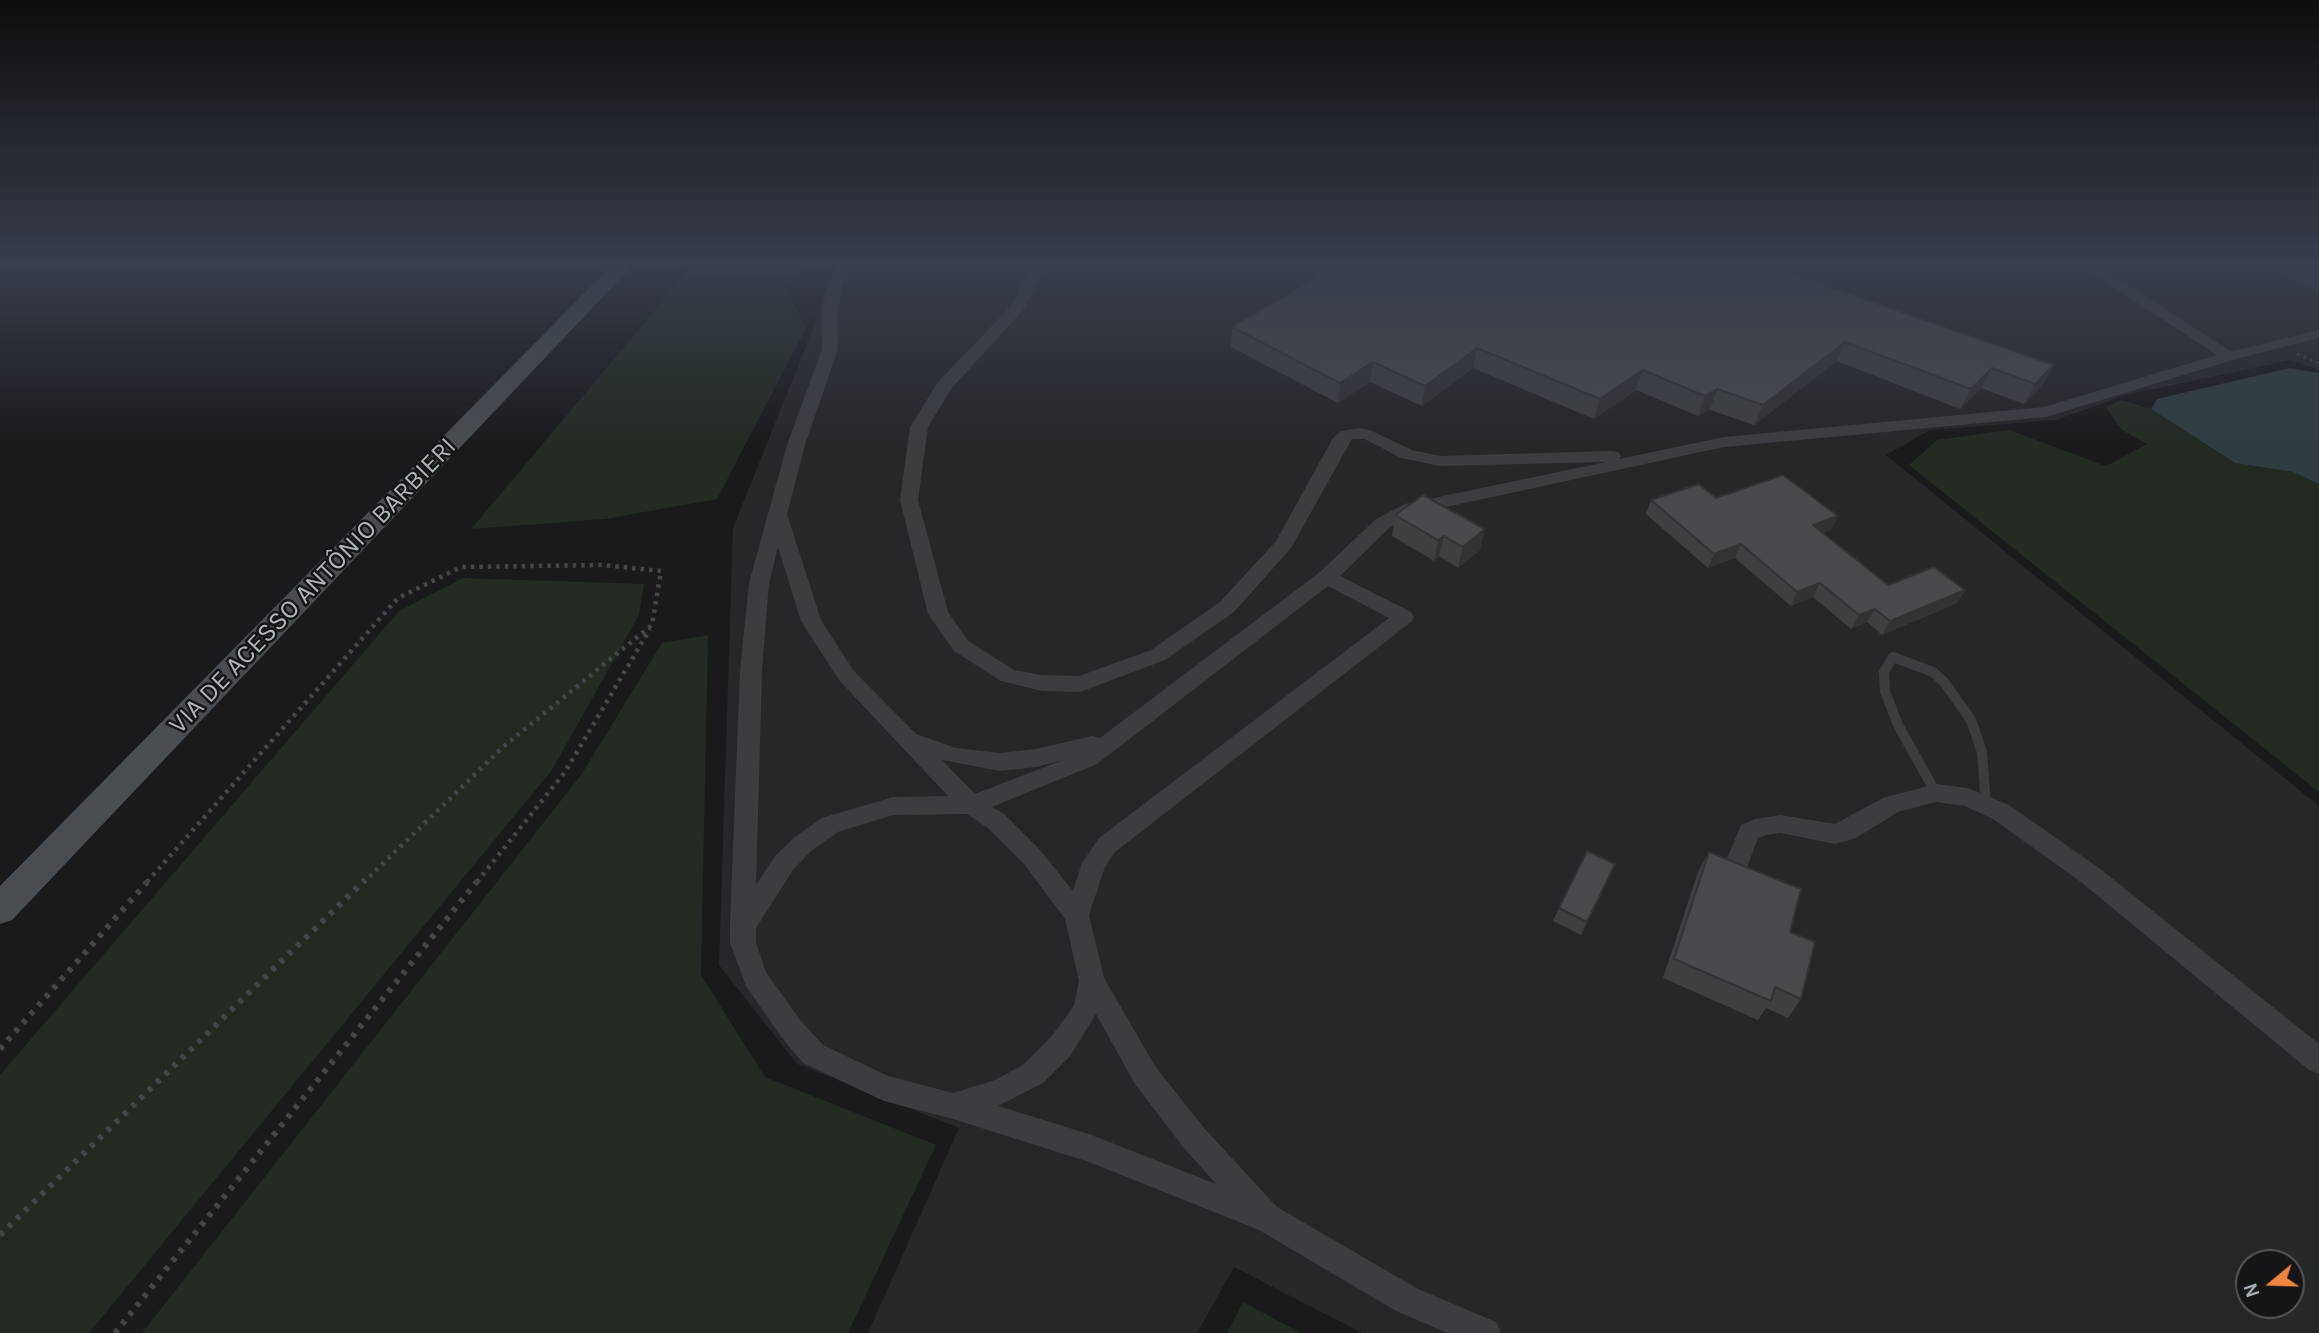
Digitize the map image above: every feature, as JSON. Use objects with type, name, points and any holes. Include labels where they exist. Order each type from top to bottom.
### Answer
[{"type":"main road","name":"VIA DE ACESSO ANTÔNIO BARBIERI","points":[[0,909],[565,325]]},
{"type":"street","points":[[829,325],[830,349],[796,445],[759,583],[751,671],[743,926],[743,943],[754,978],[813,1054],[884,1088],[953,1106],[1089,1148],[1269,1219],[1407,1300],[1485,1333]]},
{"type":"street","points":[[1002,325],[944,386],[919,427],[909,500],[938,614],[961,646],[1007,676],[1042,683],[1080,684],[1158,655],[1227,607],[1284,544],[1342,438],[1347,435],[1370,435],[1407,454],[1440,461],[1658,455]]},
{"type":"street","points":[[2182,325],[2231,356]]},
{"type":"street","points":[[743,926],[784,863],[803,844],[830,825],[893,806],[971,805],[1055,774],[1089,758],[1327,577],[1383,523],[1412,508],[1724,442],[2046,412],[2231,356]]},
{"type":"street","points":[[777,512],[811,621],[846,675],[971,805],[996,821],[1032,857],[1077,915],[1091,981],[1145,1075],[1194,1138],[1269,1219]]},
{"type":"street","points":[[1077,915],[1094,863],[1107,845],[1404,617],[1327,577]]},
{"type":"street","points":[[906,739],[956,756],[1000,762],[1070,752],[1120,734]]},
{"type":"street","points":[[1737,863],[1748,832],[1763,826],[1781,824],[1835,834],[1849,831],[1891,804],[1936,793],[1968,797],[2001,811],[2090,875],[2319,1061]]},
{"type":"street","points":[[953,1106],[1001,1092],[1033,1074],[1060,1047],[1076,1025],[1086,1008],[1091,981]]},
{"type":"lane","points":[[2231,356],[2319,334]]},
{"type":"lane","points":[[1936,793],[1899,725],[1885,691],[1884,672],[1893,657],[1933,671],[1971,720],[1982,752],[1986,805]]},
{"type":"path","points":[[0,1049],[398,598],[461,567],[602,565],[662,571],[652,625],[565,772],[115,1333]]},
{"type":"path","points":[[0,1235],[503,747],[652,625]]},
{"type":"shaded area","points":[[643,325],[805,325],[806,328],[717,499],[605,519],[471,529]]},
{"type":"shaded area","points":[[814,325],[2319,325],[2319,370],[2291,360],[2126,395],[2056,420],[1930,430],[1886,455],[2319,806],[2319,1333],[1362,1333],[1234,1267],[1197,1333],[868,1333],[959,1128],[797,1064],[719,965],[733,528]]},
{"type":"shaded area","points":[[2290,368],[2319,373],[2319,484],[2293,472],[2235,463],[2151,409],[2157,399]]},
{"type":"shaded area","points":[[2121,400],[2151,409],[2235,463],[2293,472],[2319,484],[2319,792],[1909,465],[1937,440],[2009,430],[2106,466],[2147,444],[2122,430],[2106,407]]},
{"type":"shaded area","points":[[463,578],[644,584],[639,615],[552,770],[89,1333],[0,1333],[0,1075],[399,611]]},
{"type":"shaded area","points":[[708,635],[701,975],[765,1077],[936,1145],[848,1333],[142,1333],[581,775],[662,643]]},
{"type":"shaded area","points":[[1243,1302],[1301,1333],[1227,1333]]},
{"type":"building","points":[[1939,325],[2054,365],[2035,384],[1992,368],[1971,389],[1845,342],[1763,405],[1717,389],[1705,396],[1643,370],[1600,399],[1477,348],[1425,386],[1373,362],[1340,383],[1232,327]]},
{"type":"building","points":[[1783,475],[1838,516],[1813,525],[1888,585],[1934,567],[1965,590],[1890,621],[1875,609],[1859,615],[1820,583],[1797,592],[1741,544],[1714,554],[1651,500],[1699,484],[1716,498]]},
{"type":"building","points":[[1423,495],[1485,529],[1463,547],[1444,536],[1438,540],[1395,515]]},
{"type":"building","points":[[1587,851],[1615,864],[1587,922],[1559,908]]},
{"type":"building","points":[[1709,852],[1801,889],[1790,932],[1815,942],[1801,999],[1775,987],[1771,1001],[1674,959]]}]
